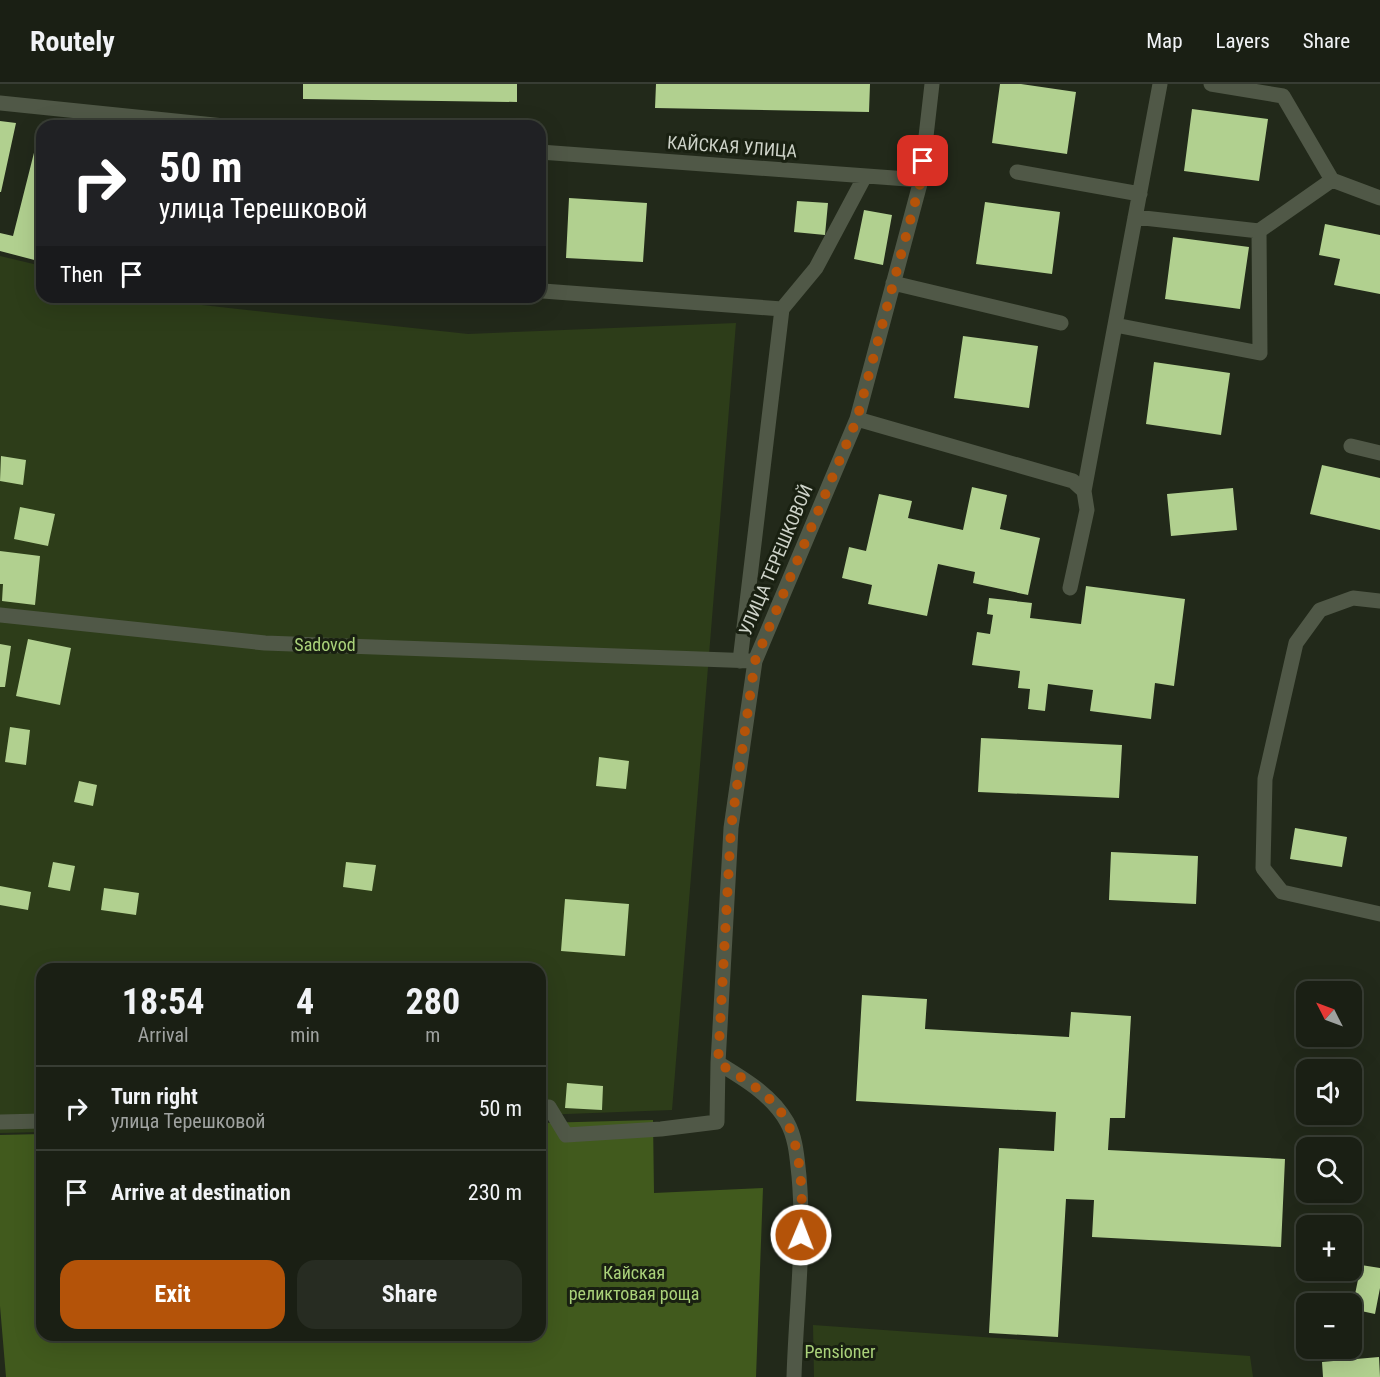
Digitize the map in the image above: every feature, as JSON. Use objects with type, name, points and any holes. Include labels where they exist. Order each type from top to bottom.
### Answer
[{"type":"street","name":"УЛИЦА ТЕРЕШКОВОЙ","points":[[546,1107],[549,1107],[566,1135],[661,1129],[717,1122],[718,1063],[731,828],[747,661],[857,419],[921,180],[932,84]]},
{"type":"street","points":[[1070,588],[1086,510],[1084,491],[1160,84]]},
{"type":"street","points":[[1211,84],[1283,96],[1332,180],[1380,198]]},
{"type":"street","points":[[0,103],[166,120]]},
{"type":"street","name":"КАЙСКАЯ УЛИЦА","points":[[546,152],[921,180]]},
{"type":"street","points":[[1017,172],[1140,194]]},
{"type":"street","points":[[0,615],[265,643],[747,661],[782,309],[816,268],[865,176]]},
{"type":"street","points":[[1135,217],[1259,231],[1332,180]]},
{"type":"street","points":[[1115,325],[1260,353],[1259,231]]},
{"type":"street","points":[[893,283],[1061,323]]},
{"type":"street","points":[[546,291],[782,309]]},
{"type":"street","points":[[857,419],[1073,481],[1084,491]]},
{"type":"street","points":[[1351,446],[1380,453]]},
{"type":"street","points":[[1380,601],[1353,598],[1320,610],[1296,643],[1265,779],[1263,868],[1282,892],[1380,914]]},
{"type":"street","points":[[718,1063],[753,1085],[777,1108],[788,1124],[797,1154],[802,1212],[794,1377]]},
{"type":"street","points":[[0,1122],[36,1121]]},
{"type":"green space","name":"Sadovod","points":[[0,256],[36,265],[36,303],[194,303],[468,334],[736,323],[672,1110],[546,1115],[546,963],[36,963],[36,1132],[0,1133]]},
{"type":"green space","name":"Кайская реликтовая роща","points":[[653,1120],[654,1193],[763,1188],[756,1377],[6,1377],[0,1306],[0,1135],[36,1134],[36,1341],[546,1341],[546,1123]]},
{"type":"green space","name":"Pensioner","points":[[813,1325],[1250,1356],[1253,1377],[814,1377]]},
{"type":"building","points":[[303,84],[517,84],[517,102],[303,99]]},
{"type":"building","points":[[656,84],[870,84],[869,112],[655,108]]},
{"type":"building","points":[[1000,84],[1021,84],[1076,92],[1067,154],[992,143]]},
{"type":"building","points":[[1192,109],[1268,119],[1259,181],[1184,171]]},
{"type":"building","points":[[0,121],[16,123],[1,192],[0,192]]},
{"type":"building","points":[[36,145],[36,260],[0,251],[0,233],[13,236]]},
{"type":"building","points":[[569,198],[647,203],[643,262],[566,258]]},
{"type":"building","points":[[797,201],[828,203],[825,235],[794,232]]},
{"type":"building","points":[[985,202],[1060,212],[1052,274],[976,264]]},
{"type":"building","points":[[864,210],[892,215],[883,265],[854,259]]},
{"type":"building","points":[[1325,224],[1380,235],[1380,294],[1334,285],[1340,259],[1319,255]]},
{"type":"building","points":[[1173,237],[1249,247],[1240,309],[1165,299]]},
{"type":"building","points":[[963,336],[1038,346],[1029,408],[954,398]]},
{"type":"building","points":[[1154,362],[1230,373],[1221,435],[1146,424]]},
{"type":"building","points":[[1,456],[26,460],[23,485],[0,481]]},
{"type":"building","points":[[1322,465],[1380,478],[1380,530],[1310,514]]},
{"type":"building","points":[[972,487],[1007,495],[1000,529],[1040,538],[1028,595],[973,583],[975,572],[938,564],[927,616],[868,604],[872,585],[842,578],[849,547],[866,551],[879,494],[912,501],[908,518],[963,530]]},
{"type":"building","points":[[1233,488],[1237,530],[1171,536],[1167,494]]},
{"type":"building","points":[[20,507],[55,514],[48,546],[14,539]]},
{"type":"building","points":[[0,551],[40,556],[35,605],[2,601]]},
{"type":"building","points":[[1086,586],[1185,599],[1174,686],[1155,683],[1151,719],[1090,711],[1093,690],[1048,684],[1045,711],[1028,709],[1030,689],[1018,688],[1020,671],[972,665],[977,632],[990,634],[993,615],[987,614],[989,598],[1032,603],[1030,618],[1081,624]]},
{"type":"building","points":[[28,639],[71,648],[60,705],[16,696]]},
{"type":"building","points":[[0,644],[11,646],[5,687],[0,687]]},
{"type":"building","points":[[10,727],[30,730],[26,765],[5,762]]},
{"type":"building","points":[[981,738],[1122,745],[1119,798],[978,792]]},
{"type":"building","points":[[599,757],[629,761],[626,789],[596,786]]},
{"type":"building","points":[[79,781],[97,785],[93,806],[74,802]]},
{"type":"building","points":[[1295,828],[1347,837],[1342,867],[1290,859]]},
{"type":"building","points":[[1111,852],[1198,856],[1196,904],[1109,900]]},
{"type":"building","points":[[53,862],[75,866],[70,891],[48,887]]},
{"type":"building","points":[[346,862],[376,865],[372,891],[343,887]]},
{"type":"building","points":[[0,886],[31,892],[28,910],[0,905]]},
{"type":"building","points":[[104,888],[139,893],[136,915],[101,910]]},
{"type":"building","points":[[565,899],[629,904],[625,956],[561,951]]},
{"type":"building","points":[[862,995],[927,999],[925,1029],[1069,1037],[1071,1012],[1131,1016],[1125,1118],[1110,1118],[1108,1150],[1285,1159],[1281,1247],[1092,1237],[1094,1200],[1066,1199],[1058,1337],[989,1333],[999,1148],[1054,1151],[1056,1112],[856,1101]]},
{"type":"building","points":[[567,1083],[603,1086],[602,1110],[565,1108]]},
{"type":"building","points":[[1362,1265],[1380,1268],[1380,1288],[1375,1314],[1362,1311],[1362,1293],[1355,1293],[1358,1281],[1362,1281]]},
{"type":"building","points":[[1379,1357],[1380,1377],[1323,1377],[1322,1362]]},
{"type":"route","points":[[801,1235],[802,1212],[797,1154],[788,1124],[777,1108],[753,1085],[718,1063],[731,828],[755,661],[857,419],[921,180],[923,161]]}]
